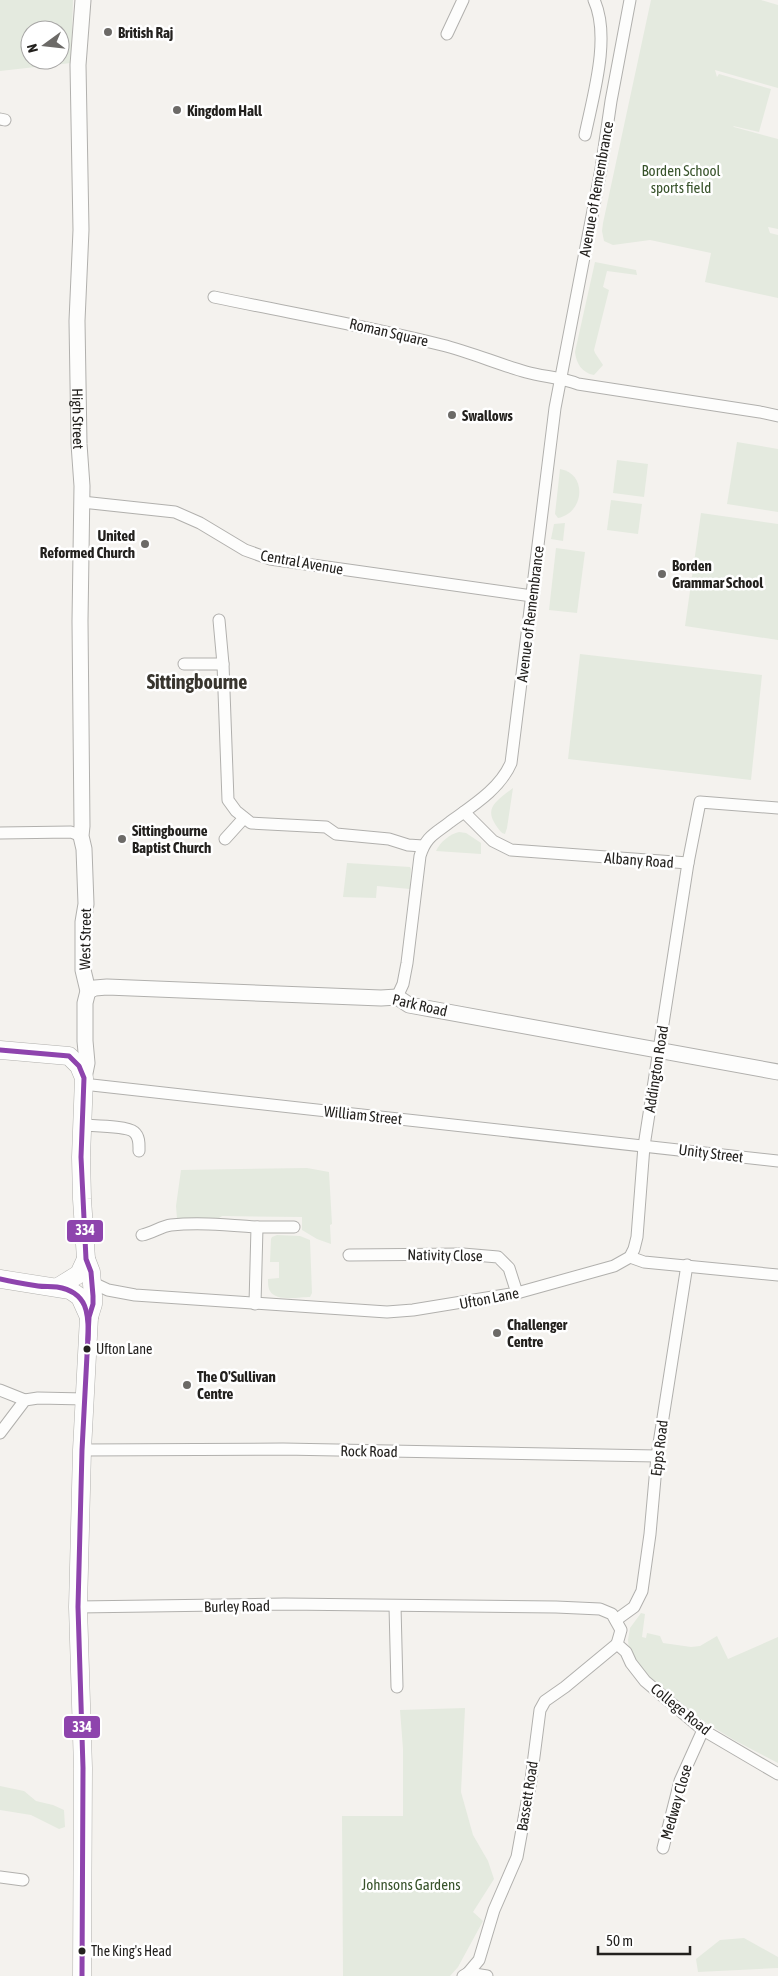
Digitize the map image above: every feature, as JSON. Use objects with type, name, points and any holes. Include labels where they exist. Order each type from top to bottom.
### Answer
[{"type":"main road","points":[[0,1050],[68,1056],[79,1066],[83,1081]]},
{"type":"main road","name":"West Street","points":[[82,1976],[83,1768],[78,1607],[82,1450],[89,1317],[93,1304],[93,1283],[86,1259],[81,1183],[83,1081]]},
{"type":"main road","points":[[58,1287],[79,1274],[86,1259]]},
{"type":"main road","points":[[0,1279],[58,1287],[78,1295],[89,1317]]},
{"type":"street","name":"High Street","points":[[81,836],[80,621],[82,473],[78,444],[77,321],[81,230],[78,64],[83,0]]},
{"type":"street","points":[[447,34],[463,0]]},
{"type":"street","points":[[585,135],[602,47],[599,10],[594,0]]},
{"type":"street","name":"Avenue of Remembrance","points":[[423,846],[430,836],[449,824],[501,781],[511,763],[548,460],[561,378],[601,169],[611,101],[630,0]]},
{"type":"street","name":"Roman Square","points":[[214,297],[302,316],[344,322],[445,345],[527,372],[561,378]]},
{"type":"street","points":[[561,378],[578,384],[752,410],[778,416]]},
{"type":"street","name":"Central Avenue","points":[[82,502],[175,512],[200,523],[245,550],[270,559],[532,596]]},
{"type":"street","points":[[219,620],[223,664],[228,800],[236,811],[251,823],[326,827],[336,834],[389,839],[408,845],[423,846],[420,856],[407,963],[403,984],[396,997]]},
{"type":"street","points":[[184,664],[223,664]]},
{"type":"street","name":"Albany Road","points":[[464,812],[493,841],[511,850],[688,863],[700,802],[778,808]]},
{"type":"street","points":[[225,839],[244,818]]},
{"type":"street","points":[[0,833],[71,832],[81,836]]},
{"type":"street","name":"West Street","points":[[81,836],[84,849],[85,895],[83,970],[88,991],[85,1003],[87,1063],[83,1081]]},
{"type":"street","name":"Addington Road","points":[[630,1257],[637,1237],[644,1146],[688,863]]},
{"type":"street","name":"Park Road","points":[[88,991],[100,987],[381,998],[396,997],[409,1005],[778,1072]]},
{"type":"street","points":[[68,1056],[78,1050],[85,1041]]},
{"type":"street","name":"William Street","points":[[83,1081],[644,1146]]},
{"type":"street","points":[[82,1125],[126,1129],[135,1132],[140,1142],[139,1151]]},
{"type":"street","name":"Unity Street","points":[[644,1146],[778,1161]]},
{"type":"street","points":[[142,1235],[169,1225],[211,1224],[294,1227]]},
{"type":"street","points":[[255,1304],[257,1227]]},
{"type":"street","name":"Nativity Close","points":[[349,1255],[463,1254],[498,1257],[509,1268],[517,1293]]},
{"type":"street","points":[[630,1257],[644,1262],[778,1275]]},
{"type":"street","name":"Ufton Lane","points":[[93,1283],[108,1290],[135,1295],[387,1312],[439,1307],[517,1293],[614,1266],[630,1257]]},
{"type":"street","name":"Epps Road","points":[[616,1620],[634,1607],[642,1591],[650,1534],[657,1456],[687,1265]]},
{"type":"street","points":[[0,1390],[25,1400],[38,1398],[85,1399]]},
{"type":"street","points":[[0,1433],[25,1400]]},
{"type":"street","name":"Rock Road","points":[[82,1450],[283,1450],[657,1456]]},
{"type":"street","name":"Burley Road","points":[[78,1607],[284,1604],[556,1607],[600,1609],[612,1614],[616,1620]]},
{"type":"street","points":[[395,1606],[397,1687]]},
{"type":"street","points":[[616,1620],[621,1630],[617,1644]]},
{"type":"street","name":"College Road","points":[[617,1644],[626,1652],[631,1663],[645,1681],[703,1730],[778,1774]]},
{"type":"street","name":"Bassett Road","points":[[465,1974],[479,1960],[494,1910],[517,1857],[531,1780],[540,1710],[545,1701],[617,1644]]},
{"type":"street","name":"Medway Close","points":[[663,1848],[680,1781],[703,1730]]},
{"type":"street","points":[[0,1877],[23,1880]]},
{"type":"street","points":[[465,1974],[487,1976]]},
{"type":"green space","points":[[0,0],[73,0],[71,63],[70,20],[20,20],[20,69],[0,71]]},
{"type":"green space","name":"Borden School sports field","points":[[651,0],[761,0],[778,5],[778,88],[715,70],[717,77],[719,74],[771,89],[759,132],[733,126],[778,139],[778,229],[768,227],[770,233],[778,235],[778,298],[705,282],[711,253],[650,240],[613,245],[604,241],[603,223]]},
{"type":"green space","points":[[595,262],[636,270],[637,275],[607,271],[603,287],[609,290],[594,350],[603,365],[594,375],[580,367],[575,352]]},
{"type":"green space","points":[[737,442],[778,449],[778,512],[727,504]]},
{"type":"green space","points":[[617,460],[648,464],[644,497],[613,493]]},
{"type":"green space","points":[[560,469],[569,472],[575,478],[579,485],[579,494],[573,509],[567,515],[558,518],[555,514]]},
{"type":"green space","points":[[611,500],[642,504],[638,534],[607,530]]},
{"type":"green space","points":[[701,513],[778,524],[778,640],[685,626]]},
{"type":"green space","points":[[565,523],[563,541],[551,539],[554,524]]},
{"type":"green space","points":[[556,548],[585,552],[577,613],[549,610]]},
{"type":"green space","points":[[580,654],[762,675],[751,780],[568,759]]},
{"type":"green space","points":[[513,788],[505,834],[502,833],[492,819],[491,813],[495,803]]},
{"type":"green space","points":[[459,832],[466,833],[481,843],[481,854],[436,851],[446,839]]},
{"type":"green space","points":[[347,863],[410,867],[410,889],[377,886],[376,898],[343,897]]},
{"type":"green space","points":[[307,1168],[329,1172],[332,1224],[330,1225],[331,1244],[317,1239],[302,1230],[302,1217],[222,1216],[219,1218],[177,1219],[176,1206],[181,1170]]},
{"type":"green space","points":[[277,1235],[300,1236],[310,1240],[312,1293],[310,1297],[283,1298],[277,1297],[270,1291],[268,1279],[279,1278],[279,1262],[270,1262],[271,1239]]},
{"type":"green space","points":[[641,1613],[645,1614],[642,1637],[646,1638],[647,1633],[660,1636],[663,1643],[691,1647],[700,1646],[717,1636],[728,1659],[778,1637],[778,1763],[703,1721],[643,1672],[629,1649],[628,1640],[630,1628]]},
{"type":"green space","name":"Johnsons Gardens","points":[[465,1708],[461,1792],[473,1835],[488,1861],[494,1879],[473,1912],[483,1921],[458,1967],[450,1976],[343,1976],[342,1816],[403,1816],[403,1749],[400,1710]]},
{"type":"green space","points":[[0,1786],[24,1791],[36,1801],[64,1810],[65,1827],[59,1829],[31,1815],[0,1810]]},
{"type":"green space","points":[[744,1938],[778,1957],[778,1968],[698,1972],[696,1959],[720,1940]]},
{"type":"transit line","name":"334","points":[[0,1050],[69,1056],[79,1066],[84,1078],[81,1157],[86,1259],[91,1272],[93,1304],[89,1317],[82,1450],[78,1607],[83,1768],[82,1976]]},
{"type":"transit line","name":"334","points":[[0,1279],[38,1286],[57,1287],[75,1294],[81,1299],[87,1313],[88,1340]]},
{"type":"place","name":"British Raj","points":[[108,32]]},
{"type":"place","name":"Kingdom Hall","points":[[177,110]]},
{"type":"place","name":"Swallows","points":[[452,415]]},
{"type":"place","name":"United Reformed Church","points":[[145,544]]},
{"type":"place","name":"Borden Grammar School","points":[[662,574]]},
{"type":"place","name":"Sittingbourne Baptist Church","points":[[122,839]]},
{"type":"place","name":"Challenger Centre","points":[[497,1333]]},
{"type":"place","name":"Ufton Lane","points":[[87,1349]]},
{"type":"place","name":"The O'Sullivan Centre","points":[[187,1385]]},
{"type":"place","name":"The King's Head","points":[[82,1951]]},
{"type":"district","name":"Sittingbourne","points":[[197,681]]}]
